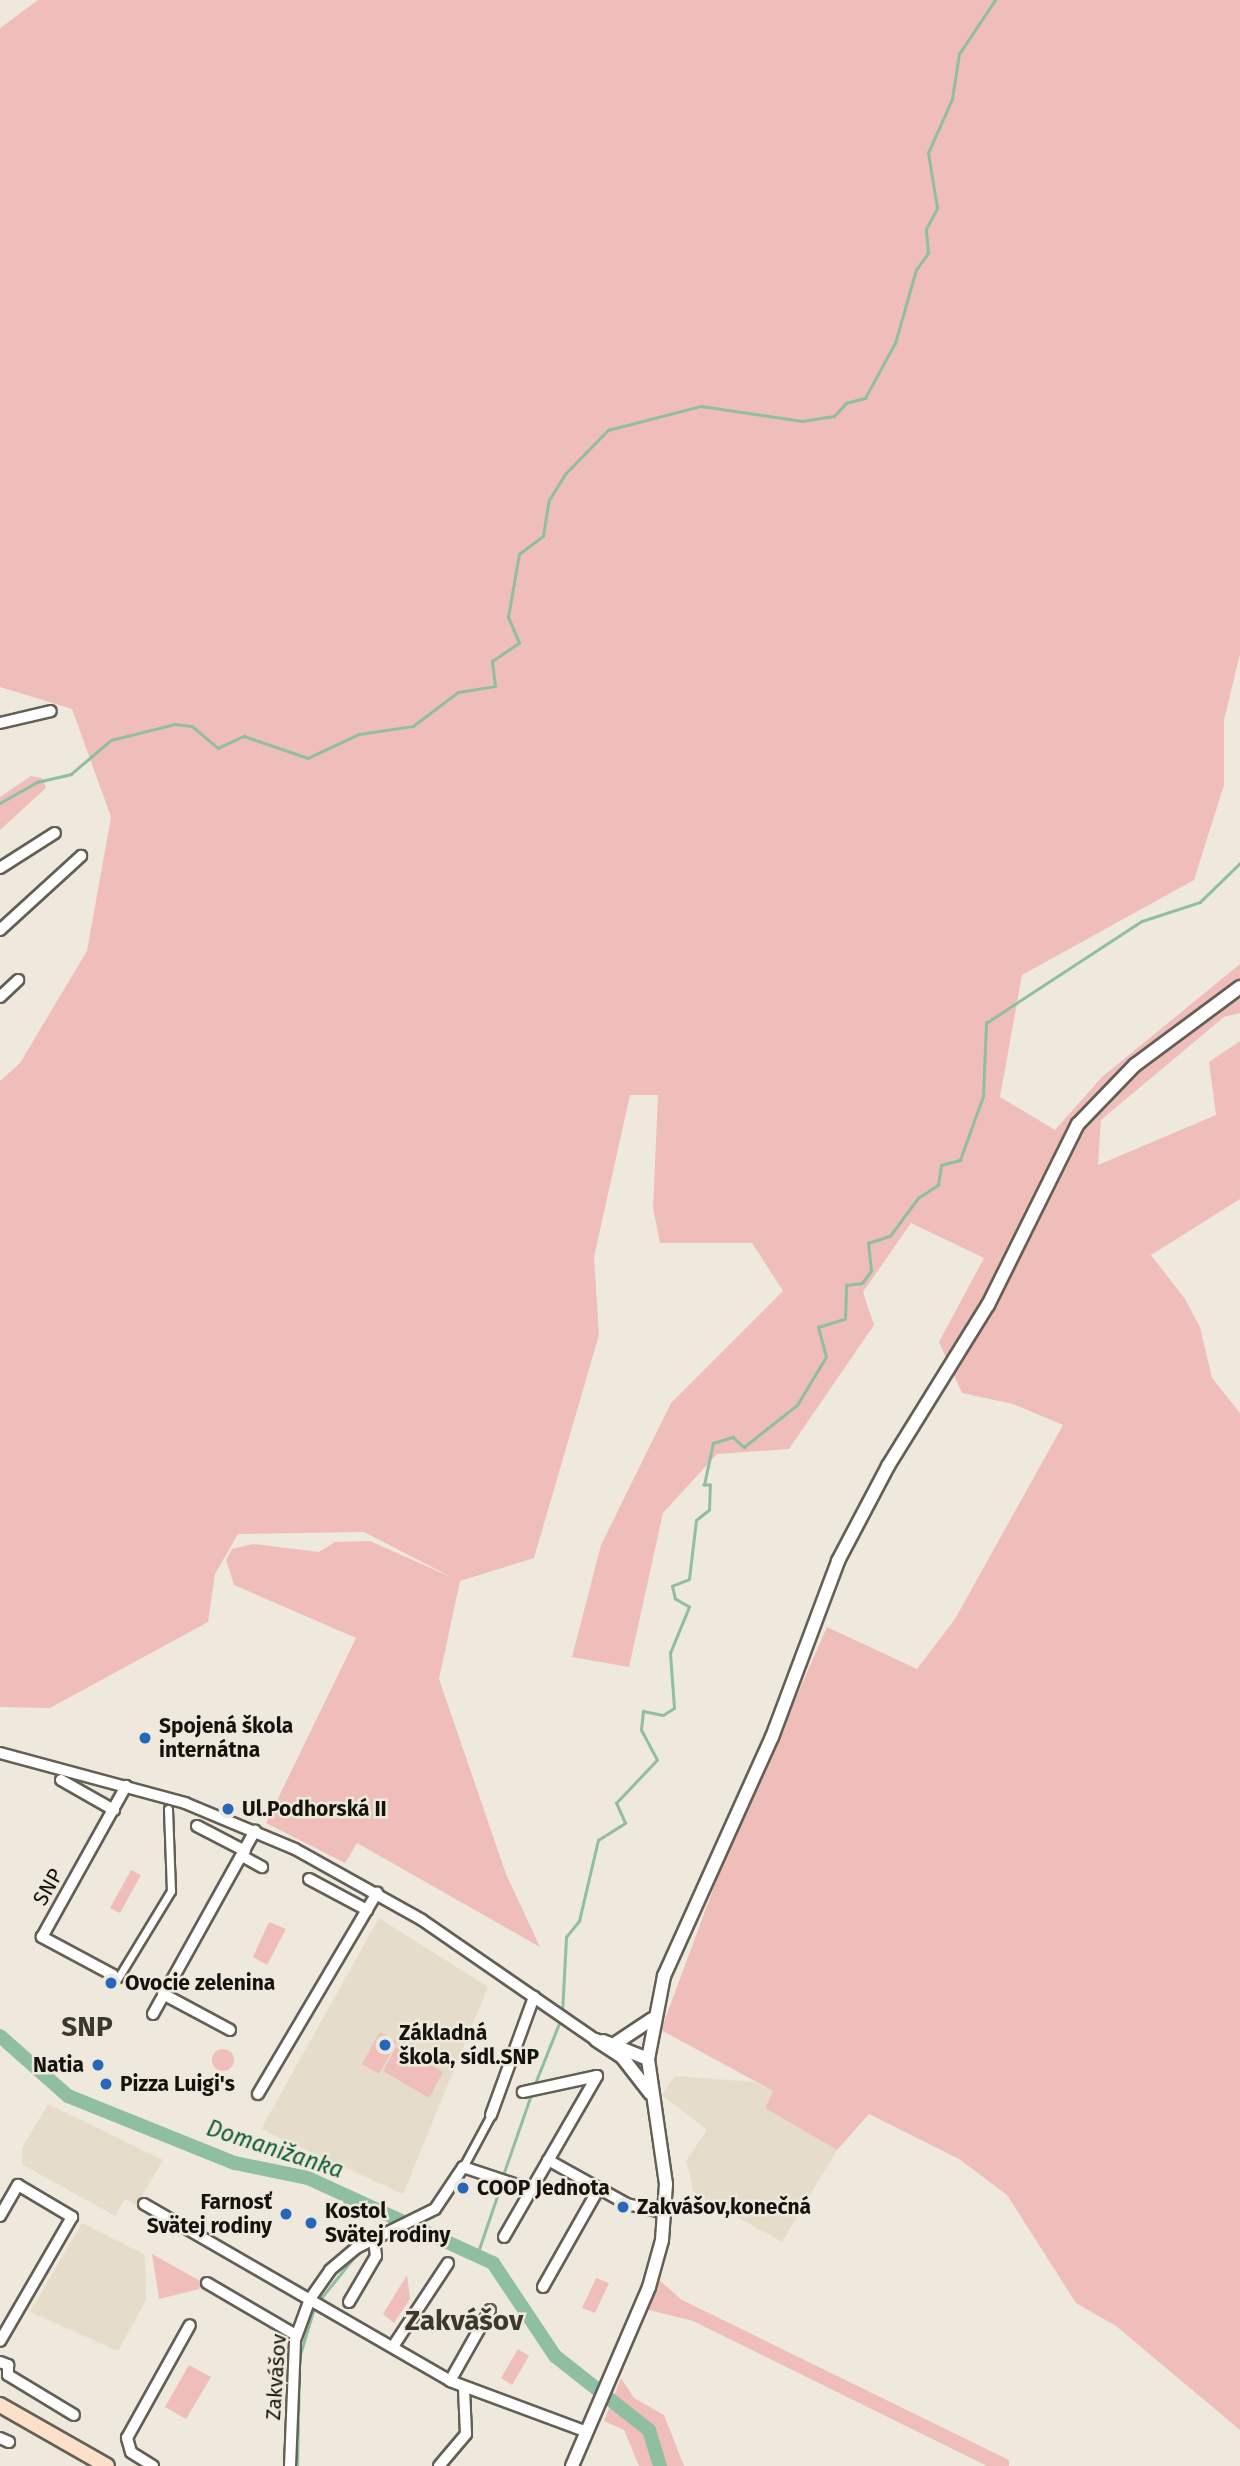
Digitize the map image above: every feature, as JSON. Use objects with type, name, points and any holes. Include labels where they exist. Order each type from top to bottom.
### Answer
[{"type":"main road","points":[[0,2405],[107,2466]]},
{"type":"street","points":[[0,723],[51,711]]},
{"type":"street","points":[[0,868],[55,832]]},
{"type":"street","points":[[0,930],[81,856]]},
{"type":"street","points":[[0,997],[18,979]]},
{"type":"street","points":[[572,2466],[656,2266],[665,2213],[648,2059],[652,2018],[664,1976],[772,1737],[838,1561],[888,1466],[988,1305],[1057,1155],[1135,1065],[1240,987]]},
{"type":"street","points":[[0,1753],[126,1786],[255,1831],[377,1893],[622,2057],[654,2098]]},
{"type":"street","points":[[61,1780],[114,1810]]},
{"type":"street","name":"SNP","points":[[115,1976],[42,1937],[126,1786]]},
{"type":"street","points":[[115,1976],[171,1891],[168,1808]]},
{"type":"street","points":[[197,1826],[261,1867]]},
{"type":"street","points":[[153,2014],[255,1831]]},
{"type":"street","points":[[309,1880],[367,1910]]},
{"type":"street","points":[[258,2094],[377,1893]]},
{"type":"street","points":[[163,1994],[230,2030]]},
{"type":"street","points":[[532,2190],[501,2183],[463,2167],[491,2115],[534,1997]]},
{"type":"street","points":[[612,2044],[633,2037],[652,2018]]},
{"type":"street","points":[[596,2040],[648,2059]]},
{"type":"street","points":[[622,2057],[648,2059]]},
{"type":"street","points":[[504,2237],[597,2076],[523,2092]]},
{"type":"street","points":[[548,2160],[627,2204],[665,2213]]},
{"type":"street","name":"Zakvášov","points":[[290,2466],[296,2334],[315,2301],[344,2257],[445,2201],[463,2167]]},
{"type":"street","points":[[0,2216],[19,2185],[72,2217],[0,2341]]},
{"type":"street","points":[[543,2287],[599,2188]]},
{"type":"street","points":[[144,2204],[394,2345],[464,2389],[539,2409],[587,2432]]},
{"type":"street","points":[[349,2302],[376,2256],[374,2239]]},
{"type":"street","points":[[394,2345],[448,2263]]},
{"type":"street","points":[[207,2283],[296,2334]]},
{"type":"street","points":[[450,2381],[490,2310]]},
{"type":"street","points":[[153,2466],[131,2452],[127,2438],[190,2325]]},
{"type":"street","points":[[0,2362],[8,2365],[8,2375],[74,2415]]},
{"type":"street","points":[[439,2466],[466,2434],[464,2389]]},
{"type":"shaded area","points":[[38,0],[1240,0],[1240,654],[1224,720],[1224,785],[1194,880],[1022,975],[1000,1097],[1055,1130],[1102,1077],[1240,964],[1240,1013],[1224,1017],[1101,1120],[1098,1165],[1216,1115],[1209,1062],[1240,1041],[1240,1199],[1151,1255],[1185,1299],[1200,1327],[1212,1378],[1240,1413],[1240,2430],[1116,2326],[1076,2303],[1007,2195],[959,2159],[869,2114],[837,2150],[765,2108],[773,2091],[661,2030],[721,1868],[827,1627],[917,1669],[955,1619],[1063,1425],[1013,1404],[962,1393],[939,1342],[984,1258],[911,1223],[863,1292],[874,1325],[789,1449],[717,1454],[663,1513],[629,1667],[572,1657],[601,1545],[671,1403],[783,1291],[752,1243],[660,1243],[653,1208],[658,1095],[630,1095],[594,1257],[599,1335],[534,1558],[460,1581],[439,1679],[506,1874],[540,1947],[357,1843],[345,1863],[266,1823],[356,1638],[234,1585],[226,1560],[232,1549],[253,1544],[319,1552],[335,1542],[370,1541],[453,1578],[364,1532],[238,1534],[215,1574],[208,1622],[50,1708],[0,1707],[0,1081],[20,1063],[87,951],[111,817],[72,709],[0,687],[0,28]]},
{"type":"shaded area","points":[[31,776],[42,778],[46,788],[0,830],[0,797]]},
{"type":"shaded area","points":[[131,1870],[141,1875],[120,1913],[110,1908]]},
{"type":"shaded area","name":"Základná škola, sídl.SNP","points":[[379,1918],[488,1987],[403,2194],[261,2129]]},
{"type":"shaded area","points":[[269,1922],[286,1929],[267,1965],[253,1957]]},
{"type":"shaded area","points":[[380,2032],[397,2042],[379,2074],[362,2064]]},
{"type":"shaded area","points":[[397,2045],[443,2072],[429,2098],[383,2071]]},
{"type":"shaded area","points":[[223,2049],[231,2052],[234,2060],[231,2068],[223,2071],[215,2068],[212,2060],[215,2052]]},
{"type":"shaded area","points":[[675,2076],[755,2082],[774,2092],[765,2108],[837,2150],[782,2242],[694,2193],[686,2161],[707,2130],[662,2095]]},
{"type":"shaded area","points":[[48,2104],[163,2160],[137,2205],[125,2199],[115,2216],[23,2165],[22,2148]]},
{"type":"shaded area","points":[[82,2223],[145,2255],[146,2300],[118,2351],[30,2312]]},
{"type":"shaded area","points":[[152,2254],[202,2282],[199,2289],[159,2299]]},
{"type":"shaded area","points":[[407,2275],[410,2299],[394,2323],[383,2314]]},
{"type":"shaded area","points":[[596,2278],[609,2283],[595,2313],[582,2308]]},
{"type":"shaded area","points":[[658,2279],[682,2300],[1009,2460],[1009,2466],[987,2466],[693,2321],[645,2309]]},
{"type":"shaded area","points":[[518,2349],[529,2356],[512,2385],[501,2378]]},
{"type":"shaded area","points":[[189,2365],[211,2377],[186,2419],[165,2407]]},
{"type":"shaded area","points":[[621,2378],[634,2398],[664,2415],[684,2466],[639,2466],[624,2430],[604,2421]]},
{"type":"waterway","points":[[0,803],[37,782],[71,774],[111,740],[175,724],[192,726],[218,748],[244,736],[308,758],[359,734],[413,726],[458,692],[495,686],[492,661],[519,643],[508,617],[519,554],[543,536],[549,500],[565,474],[608,430],[701,406],[802,421],[834,416],[846,403],[865,398],[895,343],[916,270],[928,253],[926,229],[937,208],[928,153],[952,99],[959,54],[995,0]]},
{"type":"waterway","points":[[562,2014],[566,1937],[579,1921],[598,1840],[625,1823],[616,1803],[657,1760],[641,1730],[643,1711],[663,1715],[674,1708],[670,1653],[689,1607],[675,1599],[672,1586],[689,1579],[696,1520],[709,1510],[710,1485],[704,1485],[713,1443],[733,1437],[744,1447],[797,1405],[826,1357],[818,1327],[845,1319],[846,1285],[862,1283],[871,1271],[868,1243],[890,1236],[918,1198],[938,1185],[941,1165],[960,1160],[983,1096],[986,1023],[1142,921],[1200,902],[1240,863]]},
{"type":"waterway","points":[[534,2086],[560,2021]]},
{"type":"waterway","name":"Domanižanka","points":[[0,2036],[68,2096],[235,2163],[308,2178],[493,2263],[555,2356],[649,2430],[660,2466]]},
{"type":"waterway","points":[[502,2178],[532,2092]]},
{"type":"waterway","points":[[477,2255],[501,2185]]},
{"type":"waterway","points":[[344,2195],[346,2207]]},
{"type":"waterway","points":[[318,2302],[355,2256]]},
{"type":"waterway","points":[[299,2358],[314,2308]]},
{"type":"waterway","points":[[297,2466],[299,2371]]},
{"type":"place","name":"Spojená škola internátna","points":[[145,1738]]},
{"type":"place","name":"Ul.Podhorská II","points":[[228,1809]]},
{"type":"place","name":"Ovocie zelenina","points":[[111,1983]]},
{"type":"place","name":"Základná škola, sídl.SNP","points":[[385,2045]]},
{"type":"place","name":"Natia","points":[[98,2065]]},
{"type":"place","name":"Pizza Luigi's","points":[[106,2084]]},
{"type":"place","name":"COOP Jednota","points":[[463,2188]]},
{"type":"place","name":"Zakvášov,konečná","points":[[623,2207]]},
{"type":"place","name":"Farnosť Svätej rodiny","points":[[286,2214]]},
{"type":"place","name":"Kostol Svätej rodiny","points":[[311,2223]]},
{"type":"district","name":"SNP","points":[[87,2027]]},
{"type":"district","name":"Zakvášov","points":[[464,2321]]}]
